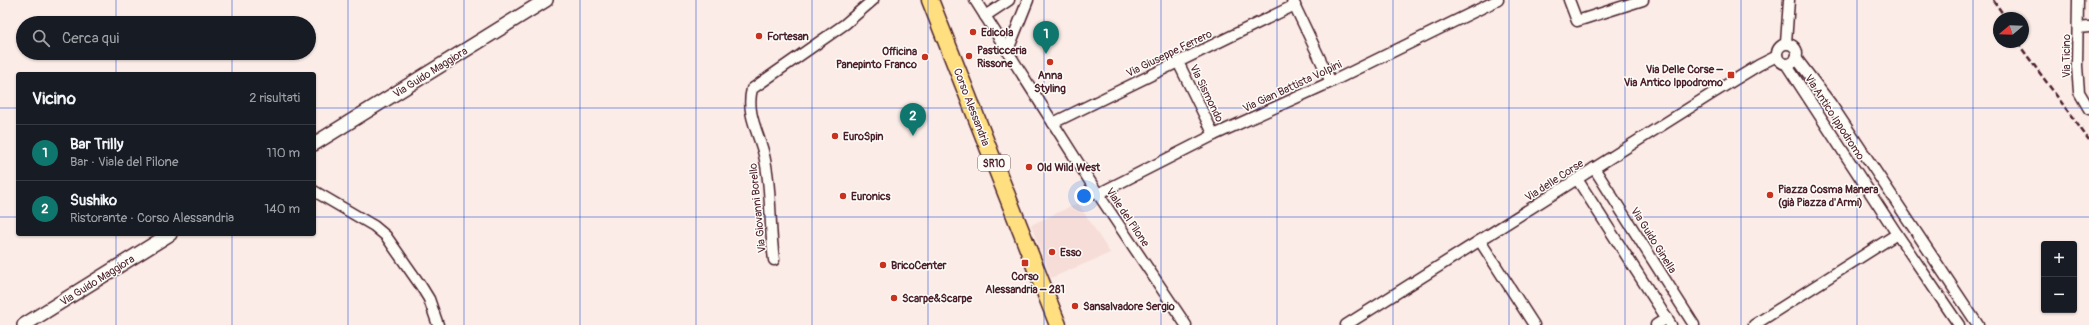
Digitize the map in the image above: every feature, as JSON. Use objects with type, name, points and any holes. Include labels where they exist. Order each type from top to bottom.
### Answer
[{"type":"main road","name":"Corso Alessandria","points":[[930,0],[1058,325]]},
{"type":"street","name":"Via Guido Maggiora","points":[[316,143],[546,0]]},
{"type":"street","name":"Via Giovanni Borello","points":[[774,260],[767,173],[763,152],[750,112],[752,89],[845,24],[873,0]]},
{"type":"street","name":"Viale del Pilone","points":[[975,0],[1098,194],[1186,325]]},
{"type":"street","points":[[985,16],[1009,0]]},
{"type":"street","points":[[1008,50],[1028,0]]},
{"type":"street","name":"Via Gian Battista Volpini","points":[[1098,194],[1214,135],[1330,82],[1498,0]]},
{"type":"street","points":[[1569,0],[1577,21],[1643,0]]},
{"type":"street","points":[[1786,43],[1789,0]]},
{"type":"street","name":"Via Ticino","points":[[2078,0],[2079,92],[2089,109]]},
{"type":"street","points":[[1293,3],[1330,82]]},
{"type":"street","name":"Via Giuseppe Ferrero","points":[[1053,123],[1178,62],[1293,3]]},
{"type":"street","points":[[2078,28],[2089,27]]},
{"type":"street","points":[[1786,43],[1796,48],[1796,58],[1792,63],[1786,64],[1780,62],[1777,56],[1778,48],[1786,43]]},
{"type":"street","name":"Via delle Corse","points":[[1346,325],[1480,242],[1594,168],[1735,80],[1777,56]]},
{"type":"street","name":"Via Antico Ippodromo","points":[[1796,58],[1831,104],[1922,243],[1978,325]]},
{"type":"street","name":"Via Sismondo","points":[[1178,62],[1214,135]]},
{"type":"street","name":"Via Antico Ippodromo","points":[[1786,64],[1897,234],[1959,325]]},
{"type":"street","name":"Via Guido Ginella","points":[[1594,168],[1694,325]]},
{"type":"street","points":[[1864,182],[1876,173]]},
{"type":"street","points":[[1577,179],[1669,322],[1656,325]]},
{"type":"street","points":[[316,192],[374,226],[386,236],[421,286],[435,314],[436,324]]},
{"type":"street","points":[[1754,325],[1897,234]]},
{"type":"street","name":"Via Guido Maggiora","points":[[24,325],[167,236]]},
{"type":"street","points":[[1480,242],[1534,325]]},
{"type":"street","points":[[1909,252],[1922,243]]},
{"type":"shaded area","points":[[1078,203],[1110,253],[1051,278],[1031,225]]},
{"type":"railway","points":[[1993,0],[2002,12]]},
{"type":"railway","points":[[2021,48],[2089,140]]},
{"type":"place","name":"Edicola","points":[[973,32]]},
{"type":"place","name":"Fortesan","points":[[759,36]]},
{"type":"place","name":"Bar Trilly","points":[[1046,54]]},
{"type":"place","name":"Pasticceria Rissone","points":[[969,56]]},
{"type":"place","name":"Officina Panepinto Franco","points":[[925,57]]},
{"type":"place","name":"Anna Styling","points":[[1050,62]]},
{"type":"place","name":"Via Delle Corse – Via Antico Ippodromo","points":[[1731,75]]},
{"type":"place","name":"EuroSpin","points":[[835,136]]},
{"type":"place","name":"Sushiko","points":[[913,136]]},
{"type":"place","name":"Old Wild West","points":[[1029,167]]},
{"type":"place","name":"Piazza Cosma Manera (già Piazza d'Armi)","points":[[1770,195]]},
{"type":"place","name":"Euronics","points":[[843,196]]},
{"type":"place","name":"Esso","points":[[1052,252]]},
{"type":"place","name":"Corso Alessandria – 281","points":[[1025,263]]},
{"type":"place","name":"BricoCenter","points":[[883,265]]},
{"type":"place","name":"Scarpe&Scarpe","points":[[894,298]]},
{"type":"place","name":"Sansalvadore Sergio","points":[[1075,306]]}]
